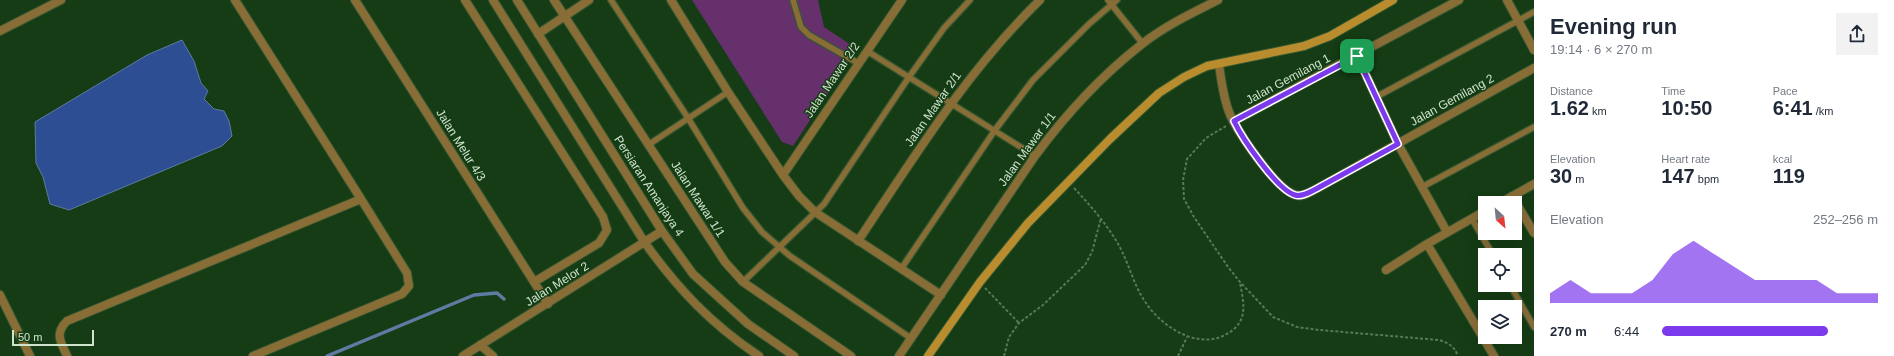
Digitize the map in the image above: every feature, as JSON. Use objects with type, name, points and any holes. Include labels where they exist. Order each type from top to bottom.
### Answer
[{"type":"main road","points":[[928,356],[980,282],[1028,223],[1068,181],[1159,93],[1196,70],[1276,53],[1310,44],[1354,24],[1393,0]]},
{"type":"street","points":[[0,31],[61,0]]},
{"type":"street","points":[[235,0],[407,273],[409,286],[402,294],[253,356]]},
{"type":"street","name":"Jalan Melur 4/3","points":[[355,0],[548,304]]},
{"type":"street","points":[[465,0],[604,217],[607,230],[599,243],[534,282]]},
{"type":"street","points":[[492,0],[645,242],[667,273],[692,302],[735,340],[759,356]]},
{"type":"street","name":"Persiaran Amanjaya 4","points":[[517,0],[662,231],[693,274],[726,306],[748,324],[794,356]]},
{"type":"street","name":"Jalan Mawar 1/1","points":[[554,0],[725,262],[743,282],[851,356]]},
{"type":"street","points":[[538,34],[589,0]]},
{"type":"street","points":[[671,0],[728,92],[783,175],[799,196],[815,212],[941,295]]},
{"type":"street","name":"Jalan Mawar 2/2","points":[[783,175],[858,62],[902,0]]},
{"type":"street","name":"Jalan Mawar 2/1","points":[[858,240],[951,102],[981,63],[1019,20],[1040,0]]},
{"type":"street","name":"Jalan Mawar 1/1","points":[[899,356],[1035,156],[1055,129],[1080,101],[1142,44],[1178,20],[1218,0]]},
{"type":"street","name":"Jalan Gemilang 1","points":[[1234,121],[1459,0]]},
{"type":"street","points":[[1507,0],[1534,50]]},
{"type":"street","points":[[1357,56],[1398,144],[1447,232]]},
{"type":"street","points":[[1219,64],[1225,97],[1234,121]]},
{"type":"street","name":"Jalan Gemilang 2","points":[[1234,121],[1248,145],[1275,178],[1296,196],[1303,195],[1534,68]]},
{"type":"street","points":[[1512,196],[1534,184]]},
{"type":"street","points":[[67,356],[59,338],[60,328],[67,321],[361,199]]},
{"type":"street","points":[[1522,213],[1534,233]]},
{"type":"street","points":[[1386,270],[1447,232],[1478,215]]},
{"type":"street","name":"Jalan Melor 2","points":[[463,356],[662,231]]},
{"type":"street","points":[[1427,244],[1494,356]]},
{"type":"street","points":[[0,295],[30,356]]},
{"type":"street","points":[[480,345],[493,356]]},
{"type":"lane","points":[[611,0],[688,118],[743,208],[762,232],[778,247],[912,339]]},
{"type":"lane","points":[[793,0],[801,27],[809,35],[858,62]]},
{"type":"lane","points":[[743,282],[824,204],[909,77],[944,28],[970,0]]},
{"type":"lane","points":[[901,269],[995,130],[1033,80],[1110,2],[1117,0]]},
{"type":"lane","points":[[1110,2],[1142,44]]},
{"type":"lane","points":[[1376,97],[1534,12]]},
{"type":"lane","points":[[866,51],[951,102],[1035,156]]},
{"type":"lane","points":[[648,145],[728,92]]},
{"type":"lane","points":[[1422,187],[1534,127]]},
{"type":"lane","points":[[1472,219],[1489,248]]},
{"type":"lane","points":[[1514,292],[1534,327]]},
{"type":"path","points":[[1234,121],[1206,138],[1187,159],[1183,180],[1184,199],[1194,217],[1240,282],[1274,317],[1297,327],[1439,340],[1449,342],[1455,349],[1458,356]]},
{"type":"path","points":[[1068,181],[1101,218],[1118,243],[1146,304],[1168,325],[1187,337],[1199,340],[1213,339],[1227,334],[1236,328],[1242,319],[1244,307],[1240,282]]},
{"type":"path","points":[[1004,356],[1009,337],[1019,323],[1043,305],[1085,265],[1092,252],[1101,218]]},
{"type":"path","points":[[980,282],[1019,323]]},
{"type":"path","points":[[1178,356],[1187,337]]},
{"type":"shaded area","points":[[692,0],[818,0],[824,27],[857,49],[793,146],[782,142]]},
{"type":"water","points":[[182,40],[194,61],[201,83],[208,91],[204,99],[214,109],[224,111],[229,121],[232,136],[222,146],[69,210],[50,204],[43,177],[36,163],[35,122],[147,55]]},
{"type":"waterway","points":[[327,356],[474,295],[497,293],[504,299]]},
{"type":"route","points":[[1357,56],[1398,144],[1316,189],[1303,195],[1296,196],[1275,178],[1257,157],[1234,121],[1357,56]]}]
